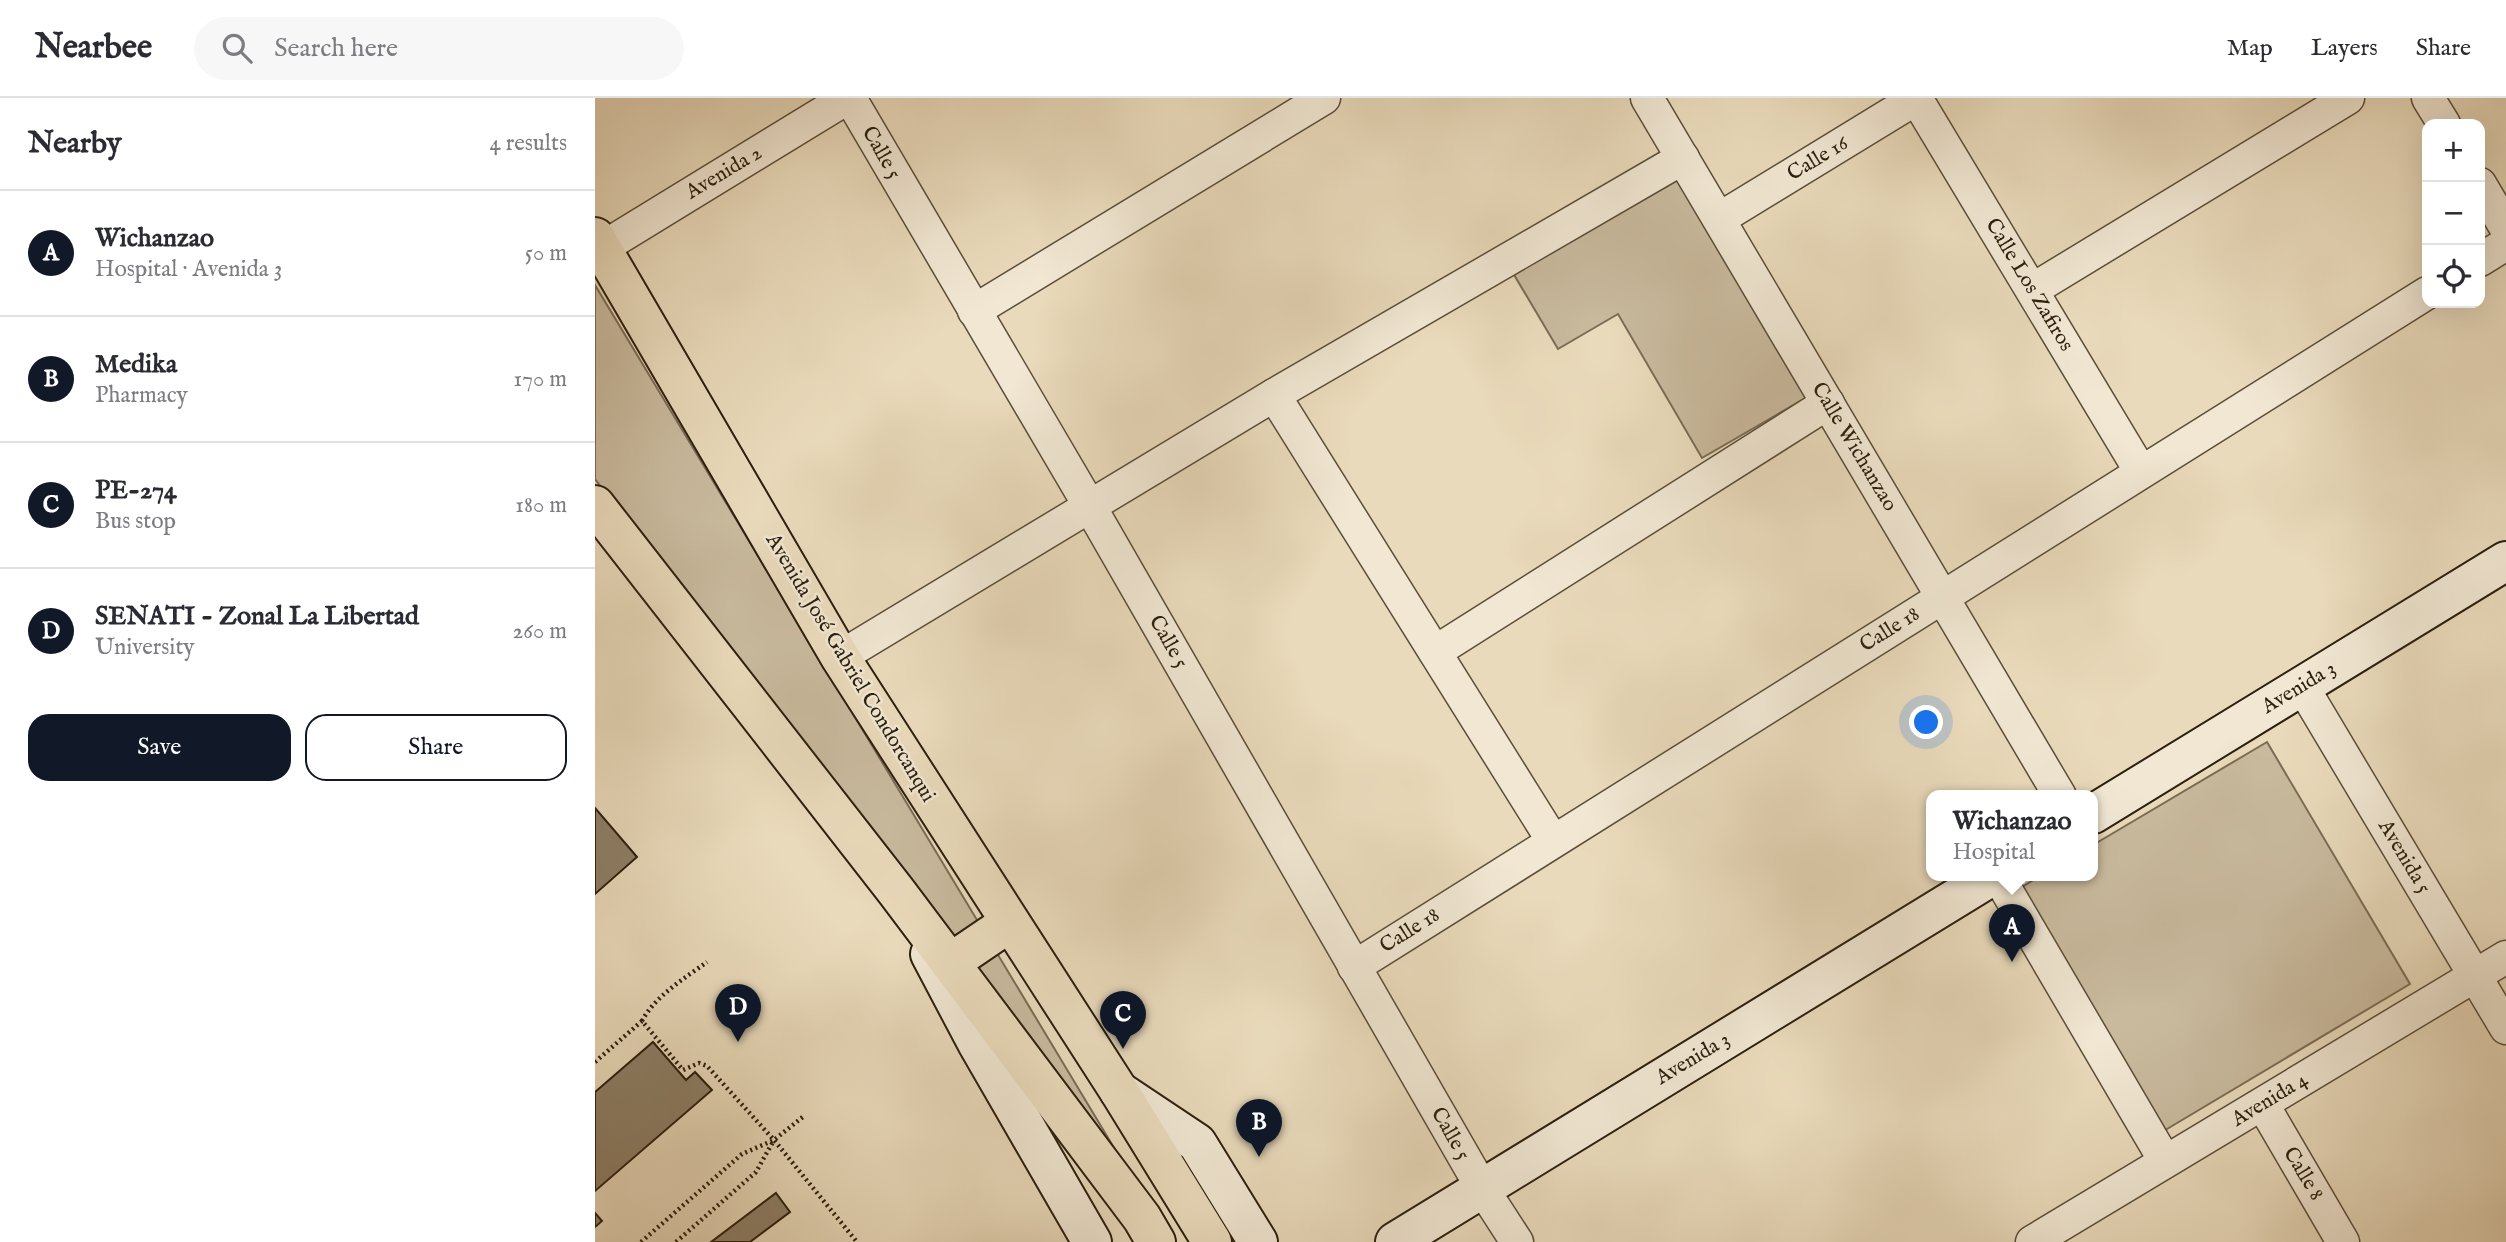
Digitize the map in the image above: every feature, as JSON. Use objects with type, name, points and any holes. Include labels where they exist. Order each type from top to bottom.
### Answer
[{"type":"main road","name":"Avenida José Gabriel Condorcanqui","points":[[598,243],[840,657],[1212,1242]]},
{"type":"main road","points":[[595,505],[896,891],[1134,1207],[1156,1242]]},
{"type":"main road","points":[[950,963],[1009,923]]},
{"type":"street","name":"Avenida 2","points":[[598,243],[848,98]]},
{"type":"street","name":"Calle 5","points":[[848,98],[1089,505],[1482,1188],[1517,1242]]},
{"type":"street","points":[[974,311],[1324,98]]},
{"type":"street","name":"Calle Wichanzao","points":[[1647,98],[2056,790]]},
{"type":"street","name":"Calle Los Zafiros","points":[[1916,98],[2141,472]]},
{"type":"street","name":"Calle 16","points":[[1719,219],[1916,98]]},
{"type":"street","points":[[2032,290],[2348,98]]},
{"type":"street","points":[[2428,98],[2441,119]]},
{"type":"street","points":[[840,657],[1274,395],[1683,158]]},
{"type":"street","points":[[2485,192],[2506,228]]},
{"type":"street","points":[[2485,257],[2506,244]]},
{"type":"street","name":"Calle 18","points":[[1354,967],[2422,296]]},
{"type":"street","points":[[1274,395],[1553,841]]},
{"type":"street","points":[[1435,652],[1828,403]]},
{"type":"street","name":"Avenida 3","points":[[2098,810],[2506,561]]},
{"type":"street","name":"Avenida 5","points":[[2302,686],[2506,1028]]},
{"type":"street","name":"Avenida 3","points":[[1395,1242],[1984,881]]},
{"type":"street","points":[[2000,881],[2165,1161]]},
{"type":"street","points":[[896,891],[977,1043],[1092,1242]]},
{"type":"street","name":"Avenida 4","points":[[2032,1242],[2506,957]]},
{"type":"street","name":"Avenida José Gabriel Condorcanqui","points":[[1118,1091],[1197,1143],[1258,1242]]},
{"type":"street","name":"Calle 8","points":[[2263,1105],[2343,1242]]},
{"type":"path","points":[[595,1062],[642,1021],[647,1011],[674,986],[707,962]]},
{"type":"path","points":[[642,1021],[683,1070],[699,1063],[707,1066],[774,1140],[857,1242]]},
{"type":"path","points":[[644,1241],[742,1154],[774,1140],[804,1116]]},
{"type":"path","points":[[676,1242],[756,1172],[774,1140]]},
{"type":"shaded area","points":[[1680,176],[1809,396],[1702,458],[1618,314],[1558,349],[1513,273]]},
{"type":"shaded area","points":[[595,285],[1125,1166],[595,479]]},
{"type":"shaded area","points":[[2267,742],[2410,984],[2162,1132],[2017,890],[2032,881],[2098,881],[2098,842]]},
{"type":"building","points":[[595,808],[637,857],[595,894]]},
{"type":"building","points":[[653,1042],[686,1080],[695,1072],[712,1090],[595,1191],[595,1092]]},
{"type":"building","points":[[776,1193],[790,1212],[750,1242],[711,1242]]},
{"type":"building","points":[[595,1213],[602,1221],[595,1227]]},
{"type":"place","name":"Wichanzao","points":[[2012,962]]},
{"type":"place","name":"SENATI - Zonal La Libertad","points":[[738,1042]]},
{"type":"place","name":"PE-274","points":[[1123,1049]]},
{"type":"place","name":"Medika","points":[[1259,1157]]}]
